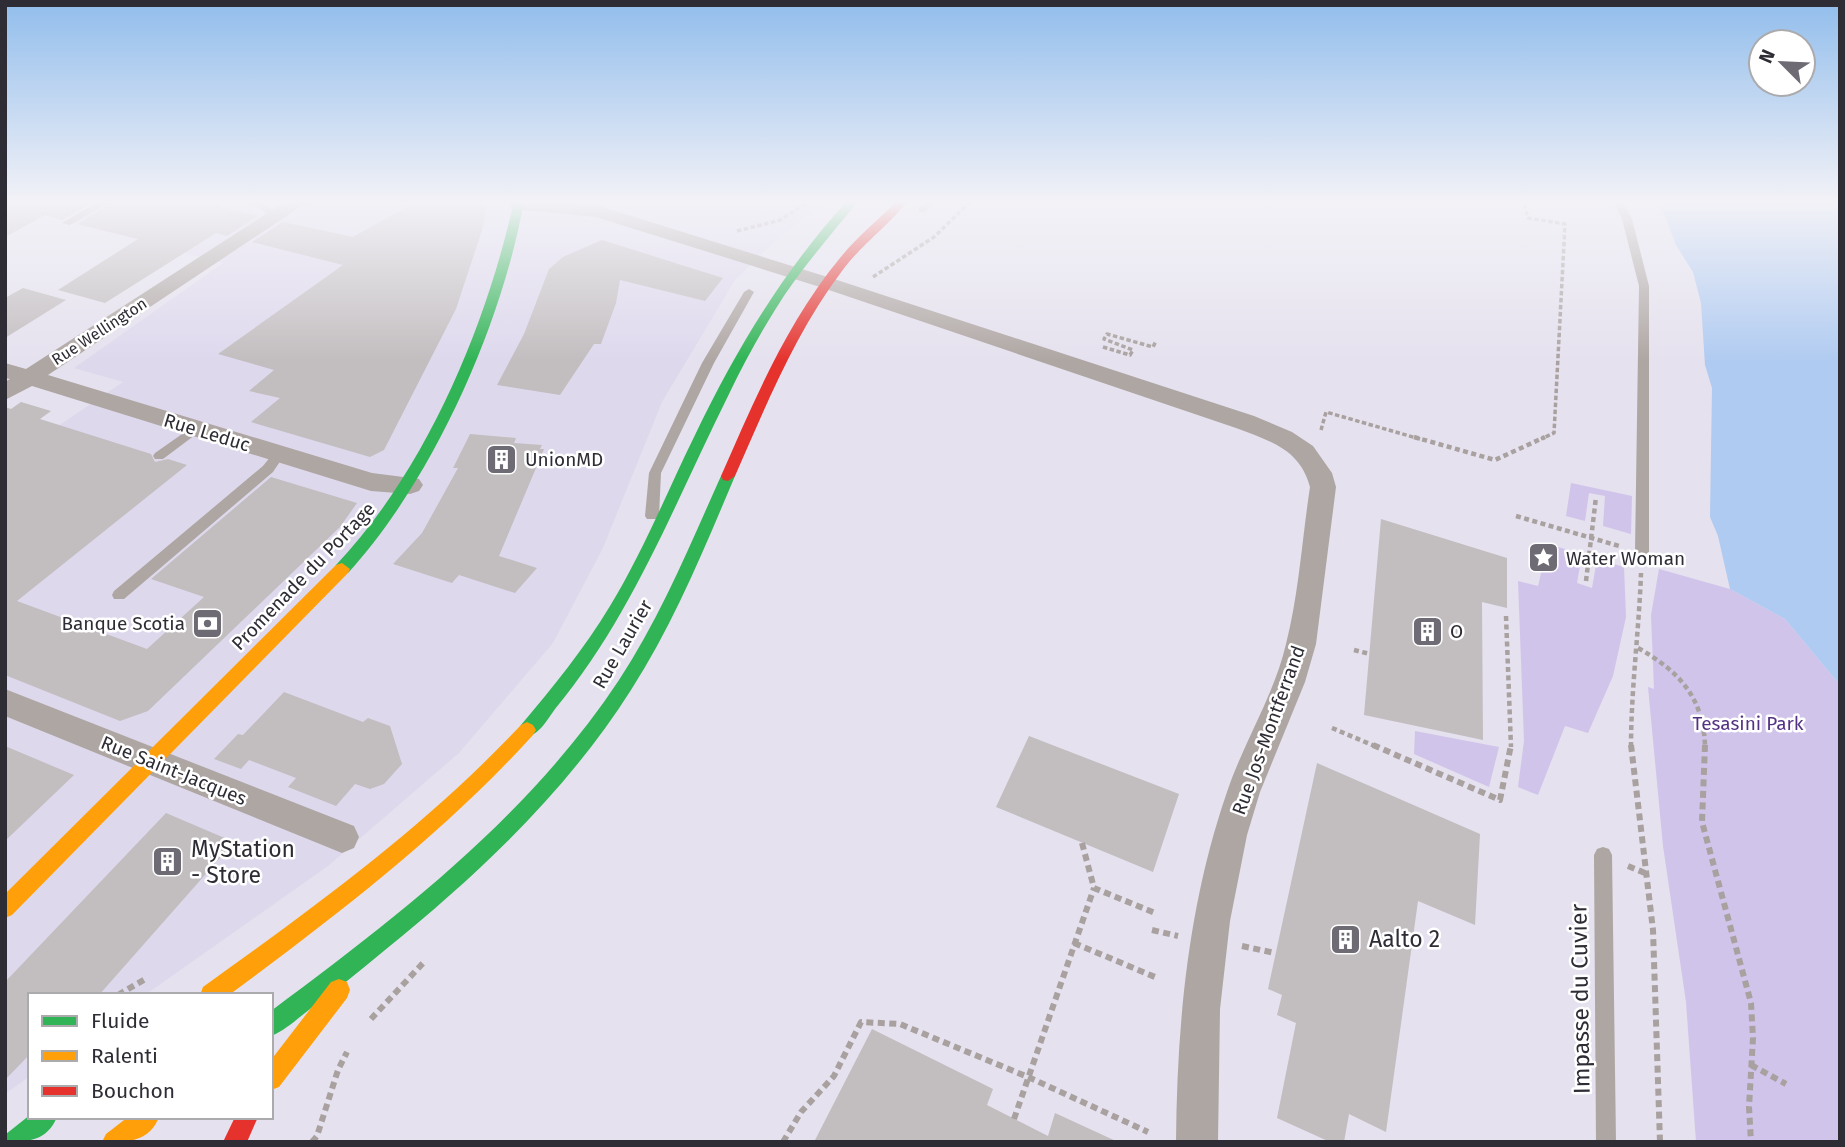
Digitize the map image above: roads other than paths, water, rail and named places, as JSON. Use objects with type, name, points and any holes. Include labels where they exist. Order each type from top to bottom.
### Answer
[{"type":"main road","name":"Promenade du Portage","points":[[5,908],[361,550],[393,513],[434,439],[478,340],[508,255]]},
{"type":"main road","name":"Rue Laurier","points":[[214,993],[376,870],[440,817],[496,763],[543,712],[581,663],[623,598],[747,347],[792,272],[807,255]]},
{"type":"main road","name":"Rue Laurier","points":[[273,1023],[372,947],[467,867],[536,801],[586,742],[625,685],[655,633],[755,416],[827,283],[850,255]]},
{"type":"main road","points":[[273,1076],[372,947]]},
{"type":"main road","points":[[14,1142],[43,1119]]},
{"type":"main road","points":[[114,1142],[145,1119]]},
{"type":"main road","points":[[235,1142],[246,1119]]},
{"type":"street","name":"Rue Wellington","points":[[5,393],[216,255]]},
{"type":"street","name":"Rue Jos-Montferrand","points":[[736,255],[1205,408],[1291,441],[1313,458],[1321,472],[1323,487],[1301,646],[1280,706],[1243,790],[1222,865],[1210,929],[1198,1016],[1197,1142]]},
{"type":"street","name":"Rue Leduc","points":[[5,370],[371,482],[410,485]]},
{"type":"street","name":"Rue Saint-Jacques","points":[[5,702],[342,836]]},
{"type":"lane","points":[[1636,255],[1644,286],[1642,552]]},
{"type":"lane","points":[[650,542],[655,473],[708,363],[749,292]]},
{"type":"lane","points":[[159,456],[195,429]]},
{"type":"lane","points":[[119,595],[268,470],[279,454]]},
{"type":"lane","name":"Impasse du Cuvier","points":[[1604,855],[1606,1142]]},
{"type":"water","points":[[1682,255],[1840,255],[1840,685],[1785,619],[1730,589],[1718,536],[1710,517],[1712,388],[1705,365],[1701,303],[1693,272]]},
{"type":"place","name":"UnionMD","points":[[502,459]]},
{"type":"place","name":"Water Woman","points":[[1543,558]]},
{"type":"place","name":"Banque Scotia","points":[[208,623]]},
{"type":"place","name":"O","points":[[1427,631]]},
{"type":"place","name":"MyStation - Store","points":[[168,862]]},
{"type":"place","name":"Aalto 2","points":[[1346,939]]},
{"type":"park label","name":"Tesasini Park","points":[[1748,723]]}]
